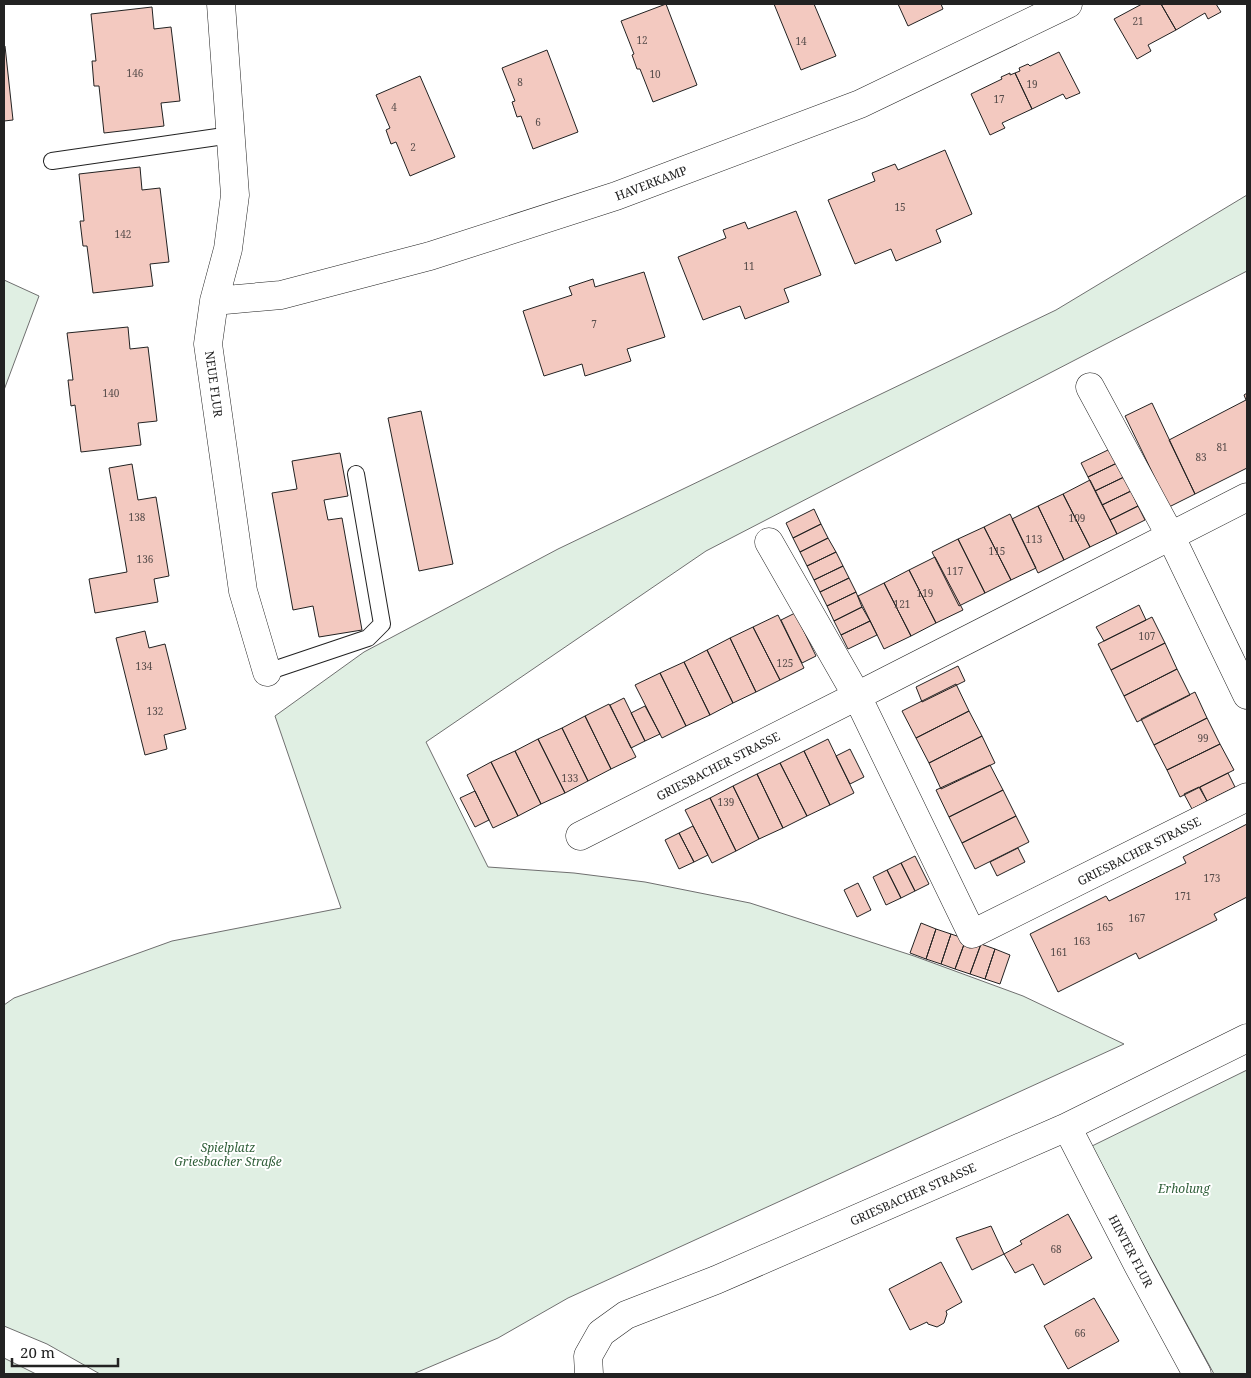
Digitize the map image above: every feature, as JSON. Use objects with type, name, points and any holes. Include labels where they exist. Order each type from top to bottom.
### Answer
[{"type":"street","name":"NEUE FLUR","points":[[221,4],[235,195],[228,249],[214,301],[208,344],[243,591],[268,672]]},
{"type":"street","name":"HAVERKAMP","points":[[214,301],[281,295],[430,256],[616,196],[860,104],[1068,4]]},
{"type":"street","points":[[1090,387],[1170,535],[1247,694]]},
{"type":"street","name":"GRIESBACHER STRASSE","points":[[580,836],[1247,497]]},
{"type":"street","name":"GRIESBACHER STRASSE","points":[[769,542],[857,696],[972,934],[1247,797]]},
{"type":"street","name":"GRIESBACHER STRASSE","points":[[588,1365],[601,1333],[626,1316],[716,1280],[1067,1127],[1247,1038]]},
{"type":"street","name":"HINTER FLUR","points":[[1067,1127],[1197,1374]]},
{"type":"lane","points":[[52,161],[231,136]]},
{"type":"lane","points":[[268,672],[368,638],[382,624],[356,474]]},
{"type":"green space","name":"Spielplatz Griesbacher Straße","points":[[1247,195],[1247,271],[706,551],[426,742],[488,867],[574,873],[645,882],[750,903],[914,956],[1023,996],[1124,1044],[568,1298],[498,1338],[413,1374],[100,1374],[47,1344],[4,1326],[4,1005],[14,998],[172,941],[341,908],[275,716],[364,652],[558,549],[1056,310]]},
{"type":"green space","points":[[4,280],[39,296],[4,390]]},
{"type":"green space","name":"Erholung","points":[[1247,1070],[1247,1374],[1214,1374],[1090,1147]]},
{"type":"green space","points":[[4,1358],[36,1374],[4,1374]]},
{"type":"building","points":[[666,4],[697,85],[653,102],[640,69],[637,69],[632,55],[634,54],[621,21]]},
{"type":"building","points":[[774,4],[814,4],[836,56],[801,70]]},
{"type":"building","points":[[898,4],[941,4],[943,9],[908,26]]},
{"type":"building","points":[[1142,4],[1161,4],[1176,30],[1148,45],[1151,51],[1137,59],[1114,19]]},
{"type":"building","points":[[1161,4],[1216,4],[1221,12],[1208,19],[1205,13],[1176,30]]},
{"type":"building","points":[[152,7],[154,29],[171,27],[180,101],[161,103],[164,126],[104,133],[99,86],[94,86],[92,61],[96,61],[91,14]]},
{"type":"building","points":[[4,46],[13,120],[4,121]]},
{"type":"building","points":[[547,50],[578,132],[533,149],[521,116],[517,117],[512,102],[515,101],[502,68]]},
{"type":"building","points":[[1059,52],[1080,93],[1066,99],[1063,94],[1032,109],[1015,73],[1020,71],[1019,68],[1028,64],[1030,66]]},
{"type":"building","points":[[1010,73],[1010,75],[1015,73],[1032,109],[1002,123],[1005,128],[990,135],[971,94]]},
{"type":"building","points":[[420,76],[455,157],[410,176],[396,142],[391,144],[386,130],[390,128],[376,95]]},
{"type":"building","points":[[945,150],[972,214],[936,230],[941,242],[896,261],[891,249],[855,264],[828,200],[875,181],[872,173],[895,164],[898,170]]},
{"type":"building","points":[[140,167],[142,190],[160,188],[169,262],[150,264],[153,286],[93,293],[87,246],[83,246],[80,221],[84,221],[79,174]]},
{"type":"building","points":[[796,211],[821,275],[784,289],[789,302],[745,319],[740,306],[703,320],[678,257],[726,238],[723,230],[745,222],[748,229]]},
{"type":"building","points":[[644,272],[665,337],[627,349],[631,361],[585,376],[582,364],[544,376],[523,311],[572,295],[569,287],[593,279],[595,287]]},
{"type":"building","points":[[128,327],[130,349],[148,347],[157,421],[138,423],[141,445],[81,452],[75,405],[71,406],[68,380],[73,380],[67,333]]},
{"type":"building","points":[[1247,393],[1247,468],[1195,494],[1169,440],[1246,400],[1244,395]]},
{"type":"building","points":[[1152,403],[1195,494],[1169,507],[1125,416]]},
{"type":"building","points":[[421,411],[453,564],[419,571],[388,418]]},
{"type":"building","points":[[1110,449],[1117,463],[1088,477],[1081,463]]},
{"type":"building","points":[[340,453],[348,496],[324,500],[328,520],[342,518],[362,630],[319,637],[313,606],[293,610],[272,493],[297,489],[292,461]]},
{"type":"building","points":[[1117,463],[1124,477],[1095,491],[1088,477]]},
{"type":"building","points":[[132,464],[138,500],[156,497],[169,576],[154,579],[158,602],[95,613],[89,579],[127,572],[109,468]]},
{"type":"building","points":[[1124,477],[1131,491],[1102,505],[1095,491]]},
{"type":"building","points":[[1090,480],[1117,534],[1090,547],[1063,494]]},
{"type":"building","points":[[1131,491],[1138,506],[1110,520],[1102,505]]},
{"type":"building","points":[[1063,494],[1090,547],[1064,560],[1038,506]]},
{"type":"building","points":[[1038,506],[1064,560],[1038,573],[1012,519]]},
{"type":"building","points":[[1138,506],[1145,520],[1117,534],[1110,520]]},
{"type":"building","points":[[814,509],[821,524],[793,538],[786,523]]},
{"type":"building","points":[[1010,514],[1036,568],[1011,580],[984,527]]},
{"type":"building","points":[[821,524],[828,538],[800,552],[793,538]]},
{"type":"building","points":[[984,527],[1011,580],[985,593],[958,539]]},
{"type":"building","points":[[828,538],[836,552],[807,566],[800,552]]},
{"type":"building","points":[[958,539],[985,593],[959,606],[932,552]]},
{"type":"building","points":[[836,552],[843,566],[814,580],[807,566]]},
{"type":"building","points":[[935,557],[963,610],[936,623],[909,570]]},
{"type":"building","points":[[843,566],[849,578],[820,592],[814,580]]},
{"type":"building","points":[[909,570],[936,623],[911,636],[884,583]]},
{"type":"building","points":[[849,578],[856,592],[827,606],[820,592]]},
{"type":"building","points":[[884,583],[911,636],[884,649],[858,596]]},
{"type":"building","points":[[856,592],[862,607],[834,621],[827,606]]},
{"type":"building","points":[[1139,605],[1146,620],[1104,641],[1096,627]]},
{"type":"building","points":[[862,607],[870,621],[841,635],[834,621]]},
{"type":"building","points":[[795,613],[816,656],[802,663],[781,620]]},
{"type":"building","points":[[778,615],[804,668],[780,680],[753,627]]},
{"type":"building","points":[[1152,617],[1165,643],[1111,670],[1098,644]]},
{"type":"building","points":[[870,621],[877,635],[848,649],[841,635]]},
{"type":"building","points":[[753,627],[780,680],[756,692],[730,638]]},
{"type":"building","points":[[145,631],[149,648],[165,644],[186,729],[164,735],[167,749],[145,755],[116,638]]},
{"type":"building","points":[[730,638],[756,692],[733,703],[707,650]]},
{"type":"building","points":[[1165,643],[1177,669],[1124,696],[1111,670]]},
{"type":"building","points":[[707,650],[733,703],[710,715],[684,662]]},
{"type":"building","points":[[684,662],[710,715],[686,726],[660,673]]},
{"type":"building","points":[[958,666],[965,681],[922,702],[916,687]]},
{"type":"building","points":[[1177,669],[1190,695],[1137,722],[1124,696]]},
{"type":"building","points":[[660,673],[686,726],[662,738],[635,685]]},
{"type":"building","points":[[956,684],[969,711],[916,738],[902,711]]},
{"type":"building","points":[[1195,692],[1207,718],[1154,745],[1141,719]]},
{"type":"building","points":[[624,698],[645,741],[631,748],[610,705]]},
{"type":"building","points":[[609,704],[636,757],[611,769],[585,716]]},
{"type":"building","points":[[645,706],[660,734],[645,741],[631,713]]},
{"type":"building","points":[[969,711],[982,736],[929,763],[916,738]]},
{"type":"building","points":[[585,716],[611,769],[588,781],[562,728]]},
{"type":"building","points":[[1207,718],[1220,744],[1167,770],[1154,745]]},
{"type":"building","points":[[562,728],[588,781],[565,793],[538,739]]},
{"type":"building","points":[[982,736],[995,763],[941,789],[929,763]]},
{"type":"building","points":[[538,739],[565,793],[541,804],[515,751]]},
{"type":"building","points":[[828,739],[854,793],[830,805],[804,751]]},
{"type":"building","points":[[1220,744],[1234,770],[1180,797],[1167,770]]},
{"type":"building","points":[[850,749],[864,777],[850,784],[836,756]]},
{"type":"building","points":[[515,751],[541,804],[518,816],[491,762]]},
{"type":"building","points":[[804,751],[830,805],[807,816],[780,763]]},
{"type":"building","points":[[491,762],[518,816],[493,828],[467,775]]},
{"type":"building","points":[[780,763],[807,816],[783,828],[757,774]]},
{"type":"building","points":[[990,765],[1003,790],[949,817],[936,790]]},
{"type":"building","points":[[1228,773],[1235,787],[1207,801],[1200,787]]},
{"type":"building","points":[[757,774],[783,828],[759,839],[733,786]]},
{"type":"building","points":[[733,786],[759,839],[736,851],[710,798]]},
{"type":"building","points":[[1199,787],[1207,801],[1192,809],[1184,794]]},
{"type":"building","points":[[1003,790],[1016,816],[962,843],[949,817]]},
{"type":"building","points":[[475,791],[489,820],[475,827],[460,798]]},
{"type":"building","points":[[710,798],[736,851],[712,863],[685,810]]},
{"type":"building","points":[[1016,816],[1029,842],[975,869],[962,843]]},
{"type":"building","points":[[1247,824],[1247,897],[1214,914],[1217,920],[1139,959],[1136,953],[1058,992],[1030,934],[1106,896],[1109,901],[1186,863],[1183,857]]},
{"type":"building","points":[[693,826],[708,855],[694,862],[679,833]]},
{"type":"building","points":[[679,833],[694,862],[679,869],[665,840]]},
{"type":"building","points":[[1018,848],[1025,862],[997,876],[990,862]]},
{"type":"building","points":[[915,856],[929,884],[915,891],[901,863]]},
{"type":"building","points":[[901,863],[915,891],[901,898],[887,870]]},
{"type":"building","points":[[887,870],[901,898],[886,905],[873,877]]},
{"type":"building","points":[[858,883],[871,910],[857,917],[844,890]]},
{"type":"building","points":[[921,923],[936,929],[926,959],[910,953]]},
{"type":"building","points":[[936,929],[951,934],[941,964],[926,959]]},
{"type":"building","points":[[951,934],[966,939],[955,969],[941,964]]},
{"type":"building","points":[[966,939],[981,944],[970,974],[955,969]]},
{"type":"building","points":[[981,944],[995,949],[985,979],[970,974]]},
{"type":"building","points":[[995,949],[1010,955],[1000,984],[985,979]]},
{"type":"building","points":[[1068,1214],[1092,1258],[1044,1285],[1033,1264],[1015,1273],[1004,1254],[1022,1244],[1020,1241]]},
{"type":"building","points":[[991,1226],[1004,1254],[972,1270],[956,1238]]},
{"type":"building","points":[[941,1262],[962,1302],[946,1311],[944,1323],[937,1327],[927,1322],[910,1330],[889,1289]]},
{"type":"building","points":[[1094,1298],[1119,1341],[1068,1369],[1044,1326]]}]
